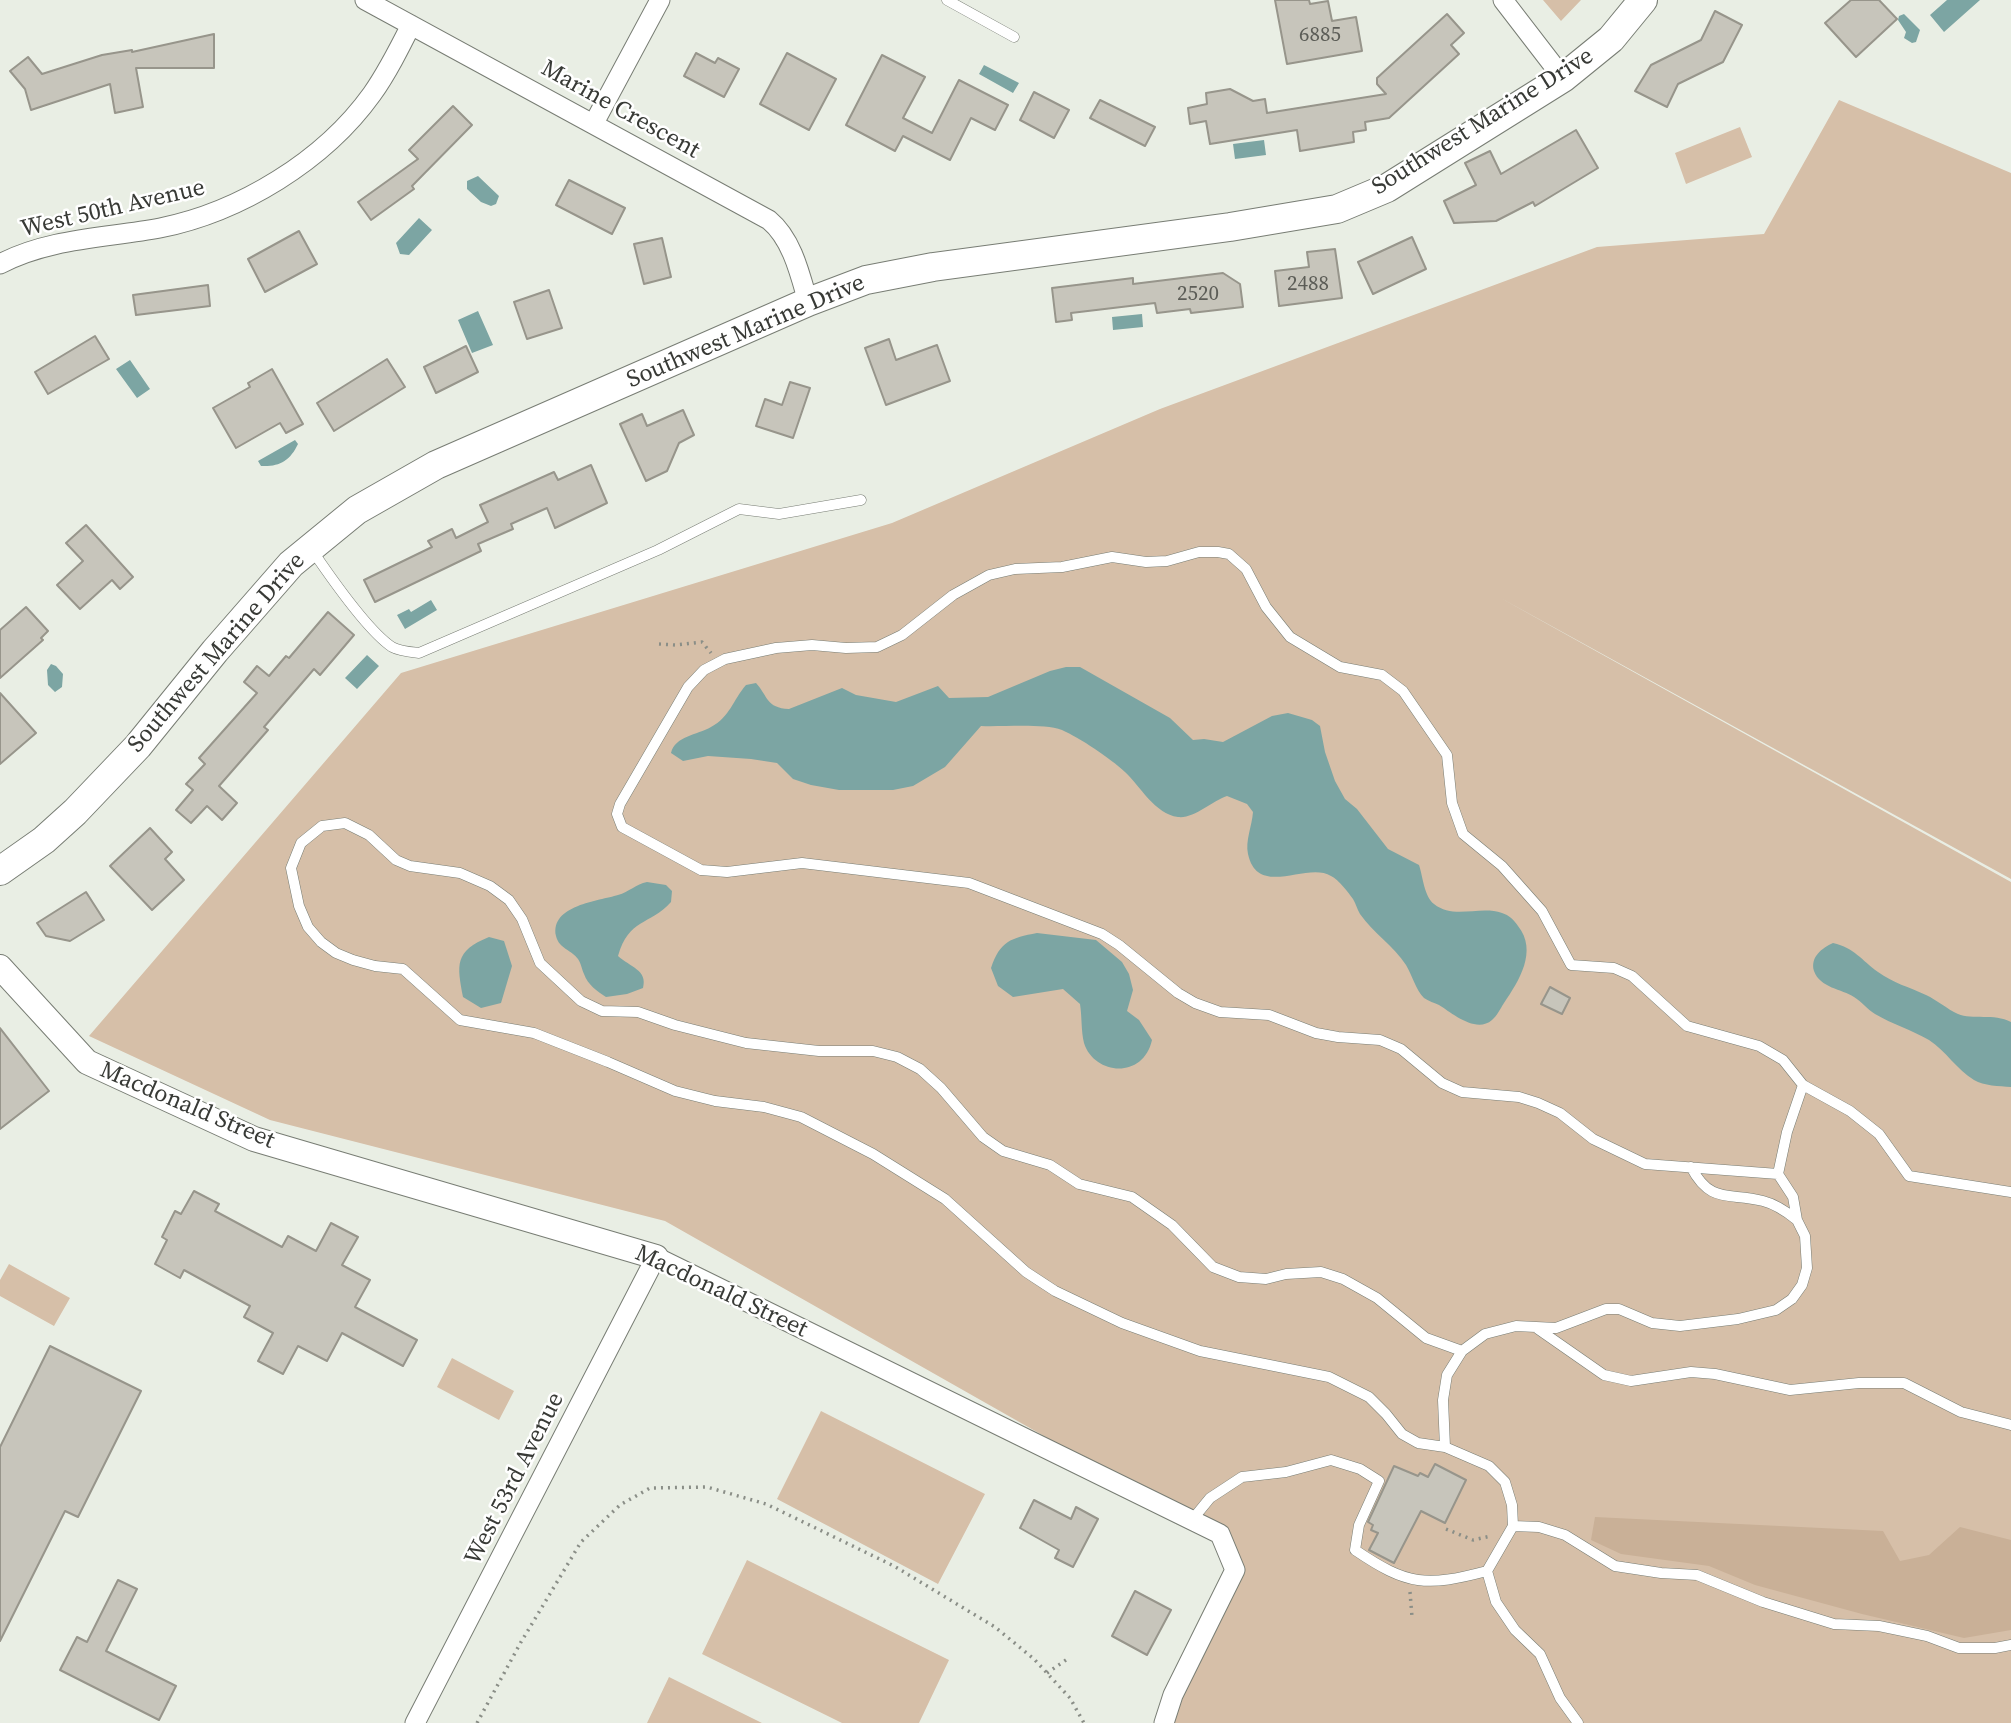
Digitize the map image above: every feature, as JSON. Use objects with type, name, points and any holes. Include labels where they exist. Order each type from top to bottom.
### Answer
[{"type":"main road","name":"Southwest Marine Drive","points":[[0,871],[44,840],[107,780],[290,564],[357,510],[436,465],[808,302],[866,280],[933,267],[1230,227],[1337,209],[1387,188],[1563,78],[1611,39],[1643,0]]},
{"type":"street","name":"Marine Crescent","points":[[365,0],[769,220],[786,241],[808,302]]},
{"type":"street","points":[[594,123],[660,0]]},
{"type":"street","points":[[1503,0],[1563,78]]},
{"type":"street","name":"West 50th Avenue","points":[[0,264],[55,244],[161,228],[200,218],[242,200],[280,178],[317,151],[371,96],[411,25]]},
{"type":"street","name":"Macdonald Street","points":[[0,967],[88,1062],[254,1139],[656,1257],[1220,1534],[1235,1570],[1173,1695],[1164,1723]]},
{"type":"street","name":"West 53rd Avenue","points":[[415,1723],[656,1257]]},
{"type":"lane","points":[[947,0],[1014,37]]},
{"type":"lane","points":[[309,547],[378,635],[394,648],[419,653],[658,550],[739,509],[779,514],[861,500]]},
{"type":"lane","points":[[1778,1174],[1645,1164],[1593,1139],[1560,1113],[1538,1103],[1518,1097],[1462,1092],[1442,1083],[1401,1049],[1380,1040],[1316,1033],[1269,1015],[1220,1012],[1195,1003],[1178,993],[1102,934],[969,883],[802,863],[727,872],[701,870],[621,827],[617,814],[620,804],[688,687],[704,670],[724,659],[776,648],[812,645],[846,649],[877,647],[902,635],[953,595],[989,575],[1015,569],[1062,567],[1112,557],[1146,562],[1167,561],[1199,552],[1229,554],[1246,569],[1266,607],[1290,637],[1340,667],[1382,675],[1403,691],[1447,755],[1452,803],[1463,834],[1502,866],[1542,911],[1571,965],[1614,968],[1632,976],[1687,1026],[1759,1046],[1783,1060],[1803,1085],[1850,1111],[1879,1134],[1909,1176],[2011,1192]]},
{"type":"lane","points":[[1462,1351],[1426,1338],[1377,1298],[1343,1279],[1321,1272],[1286,1274],[1266,1279],[1239,1277],[1213,1267],[1172,1225],[1132,1197],[1079,1184],[1051,1165],[1003,1151],[983,1138],[941,1088],[920,1069],[897,1057],[873,1051],[819,1051],[746,1043],[675,1025],[638,1012],[602,1011],[581,1001],[540,963],[522,919],[509,900],[490,886],[460,873],[428,870],[396,860],[369,835],[345,823],[322,826],[301,843],[291,868],[299,906],[308,927],[321,943],[353,960],[402,969],[460,1020],[534,1033],[675,1091],[715,1101],[764,1107],[801,1117],[873,1154],[945,1199],[1026,1272],[1055,1291],[1122,1323],[1200,1351],[1328,1377],[1369,1397],[1402,1434],[1418,1443],[1445,1447],[1489,1465],[1504,1482],[1512,1505],[1511,1528],[1487,1571],[1496,1602],[1515,1630],[1540,1654],[1560,1698],[1578,1723]]},
{"type":"lane","points":[[1445,1447],[1443,1399],[1447,1375],[1462,1351],[1485,1334],[1516,1326],[1556,1328],[1606,1309],[1619,1309],[1651,1324],[1680,1326],[1738,1319],[1776,1310],[1792,1299],[1802,1285],[1807,1268],[1805,1236],[1797,1220],[1793,1197],[1778,1174],[1787,1132],[1803,1085]]},
{"type":"lane","points":[[1691,1167],[1699,1183],[1716,1194],[1763,1201],[1797,1220]]},
{"type":"lane","points":[[1538,1328],[1604,1375],[1615,1379],[1631,1381],[1691,1372],[1715,1374],[1790,1390],[1859,1383],[1904,1383],[1961,1412],[2011,1425]]},
{"type":"lane","points":[[1192,1520],[1210,1498],[1242,1477],[1286,1472],[1331,1460],[1360,1469],[1379,1481],[1359,1525],[1355,1549],[1383,1567],[1409,1579],[1427,1582],[1487,1571]]},
{"type":"lane","points":[[1511,1528],[1539,1527],[1565,1535],[1615,1566],[1697,1575],[1763,1602],[1834,1624],[1879,1626],[1927,1636],[1959,1648],[2011,1645]]},
{"type":"path","points":[[659,644],[702,642],[718,663]]},
{"type":"path","points":[[477,1723],[520,1642],[580,1542],[620,1505],[650,1488],[707,1487],[766,1504],[894,1566],[995,1627],[1047,1673],[1070,1698],[1084,1723]]},
{"type":"path","points":[[1447,1529],[1473,1540],[1511,1528]]},
{"type":"path","points":[[1409,1579],[1412,1616]]},
{"type":"path","points":[[1047,1673],[1066,1660]]},
{"type":"shaded area","points":[[1543,0],[1581,0],[1561,21]]},
{"type":"shaded area","points":[[1839,100],[2011,173],[2011,879],[1497,596],[2011,882],[2011,1723],[1164,1723],[1235,1571],[1220,1534],[665,1221],[270,1120],[89,1036],[401,673],[892,523],[1160,409],[1597,247],[1764,234]]},
{"type":"shaded area","points":[[1740,127],[1752,157],[1686,184],[1675,153]]},
{"type":"shaded area","points":[[9,1264],[70,1298],[54,1326],[0,1296],[0,1280]]},
{"type":"shaded area","points":[[452,1358],[514,1391],[499,1420],[437,1387]]},
{"type":"shaded area","points":[[821,1411],[985,1494],[938,1584],[777,1499]]},
{"type":"shaded area","points":[[1595,1517],[1883,1531],[1900,1561],[1929,1555],[1960,1527],[2011,1540],[2011,1630],[1964,1638],[1755,1585],[1709,1566],[1621,1554],[1591,1540]]},
{"type":"shaded area","points":[[747,1560],[949,1660],[919,1723],[842,1723],[702,1654]]},
{"type":"shaded area","points":[[669,1677],[762,1723],[647,1723]]},
{"type":"water","points":[[1947,0],[1980,0],[1944,32],[1930,15]]},
{"type":"water","points":[[1904,14],[1920,30],[1916,42],[1912,43],[1904,38],[1906,32],[1898,20],[1899,16]]},
{"type":"water","points":[[984,65],[1019,83],[1013,93],[979,74]]},
{"type":"water","points":[[1264,140],[1266,155],[1235,159],[1233,144]]},
{"type":"water","points":[[478,176],[499,196],[496,204],[491,206],[481,202],[467,189],[467,181]]},
{"type":"water","points":[[419,218],[432,230],[409,255],[400,254],[396,243]]},
{"type":"water","points":[[478,311],[493,345],[472,353],[458,320]]},
{"type":"water","points":[[1142,314],[1143,327],[1113,330],[1112,317]]},
{"type":"water","points":[[130,360],[150,389],[137,398],[116,369]]},
{"type":"water","points":[[295,440],[298,444],[288,459],[279,464],[261,466],[258,461]]},
{"type":"water","points":[[431,600],[437,610],[405,629],[397,615],[409,609],[411,612]]},
{"type":"water","points":[[367,655],[379,666],[357,689],[345,678]]},
{"type":"water","points":[[51,664],[63,674],[62,687],[55,692],[48,685],[47,670]]},
{"type":"water","points":[[1066,667],[1080,667],[1170,718],[1193,740],[1223,742],[1272,716],[1288,713],[1312,720],[1320,726],[1325,752],[1335,781],[1345,799],[1357,809],[1388,849],[1419,865],[1431,901],[1450,911],[1485,910],[1502,913],[1511,918],[1524,936],[1524,966],[1492,1020],[1486,1024],[1472,1024],[1424,998],[1401,958],[1365,921],[1351,896],[1331,876],[1309,873],[1272,877],[1253,867],[1247,849],[1253,812],[1247,804],[1227,796],[1197,813],[1184,817],[1170,815],[1155,805],[1125,772],[1086,743],[1062,730],[1034,726],[981,726],[945,767],[913,786],[893,790],[839,790],[793,779],[777,763],[708,756],[683,761],[671,753],[673,747],[682,739],[711,727],[723,718],[746,685],[756,683],[772,704],[789,709],[842,688],[856,695],[896,702],[938,686],[949,698],[988,697]]},
{"type":"water","points":[[647,882],[666,885],[672,891],[671,902],[628,935],[618,956],[637,969],[643,977],[643,988],[606,997],[588,981],[575,956],[560,944],[556,936],[556,926],[560,917],[578,906],[622,894]]},
{"type":"water","points":[[1037,933],[1096,940],[1122,962],[1129,974],[1133,990],[1127,1011],[1139,1020],[1152,1040],[1147,1053],[1139,1062],[1118,1069],[1098,1062],[1089,1054],[1082,1034],[1080,1004],[1063,989],[1013,997],[998,986],[991,968],[998,952],[1013,939]]},
{"type":"water","points":[[489,937],[504,941],[512,966],[501,1003],[481,1008],[463,997],[459,968],[469,948]]},
{"type":"water","points":[[1833,943],[1852,951],[1889,979],[1930,997],[1958,1014],[2011,1022],[2011,1087],[1987,1085],[1974,1080],[1929,1040],[1882,1018],[1854,997],[1821,981],[1814,971],[1815,957]]},
{"type":"building","points":[[1275,0],[1309,0],[1310,4],[1328,1],[1332,21],[1356,17],[1362,51],[1287,64]]},
{"type":"building","points":[[1851,0],[1879,0],[1897,19],[1856,57],[1825,23]]},
{"type":"building","points":[[1715,11],[1742,25],[1723,62],[1678,84],[1667,107],[1635,91],[1651,65],[1701,40]]},
{"type":"building","points":[[1447,14],[1464,33],[1451,45],[1459,54],[1389,118],[1365,122],[1366,130],[1353,132],[1354,142],[1300,151],[1297,130],[1210,144],[1206,121],[1190,124],[1188,108],[1207,104],[1206,93],[1230,89],[1253,101],[1265,99],[1267,113],[1386,94],[1377,84],[1377,78]]},
{"type":"building","points":[[214,34],[214,68],[136,68],[143,107],[115,113],[110,84],[31,110],[25,89],[10,71],[28,57],[42,74],[102,55],[132,52]]},
{"type":"building","points":[[696,53],[715,63],[718,58],[739,69],[724,97],[684,76]]},
{"type":"building","points":[[787,53],[836,79],[809,130],[760,104]]},
{"type":"building","points":[[882,55],[925,77],[903,118],[932,133],[959,80],[1008,105],[995,130],[971,118],[950,160],[903,136],[895,151],[846,125]]},
{"type":"building","points":[[1034,92],[1069,110],[1054,138],[1020,120]]},
{"type":"building","points":[[1100,100],[1155,127],[1145,146],[1090,118]]},
{"type":"building","points":[[453,106],[472,125],[412,186],[414,189],[371,220],[358,202],[418,159],[409,150]]},
{"type":"building","points":[[1576,130],[1598,168],[1535,206],[1533,202],[1496,221],[1454,223],[1444,201],[1476,185],[1465,163],[1490,151],[1501,174]]},
{"type":"building","points":[[569,180],[625,208],[612,234],[556,205]]},
{"type":"building","points":[[299,231],[317,264],[265,292],[248,259]]},
{"type":"building","points":[[1412,237],[1426,269],[1373,294],[1358,262]]},
{"type":"building","points":[[662,238],[671,277],[644,284],[634,244]]},
{"type":"building","points":[[1335,249],[1342,298],[1279,306],[1275,271],[1309,267],[1307,252]]},
{"type":"building","points":[[1223,273],[1240,284],[1243,307],[1191,313],[1190,309],[1157,313],[1155,303],[1071,313],[1072,320],[1056,322],[1052,288],[1133,278],[1133,284]]},
{"type":"building","points":[[208,285],[210,306],[136,315],[133,295]]},
{"type":"building","points":[[549,290],[562,328],[527,339],[514,302]]},
{"type":"building","points":[[95,336],[109,359],[48,394],[35,372]]},
{"type":"building","points":[[889,339],[896,360],[937,345],[950,381],[886,405],[865,348]]},
{"type":"building","points":[[466,346],[478,372],[436,393],[424,367]]},
{"type":"building","points":[[387,359],[405,387],[334,431],[317,403]]},
{"type":"building","points":[[272,369],[303,424],[286,433],[280,423],[236,448],[213,408],[250,387],[248,383]]},
{"type":"building","points":[[790,382],[810,388],[793,438],[756,426],[765,399],[782,405]]},
{"type":"building","points":[[683,410],[694,435],[679,443],[667,471],[646,481],[620,424],[642,414],[647,426]]},
{"type":"building","points":[[591,465],[607,503],[555,528],[547,508],[511,524],[513,529],[478,544],[481,551],[375,602],[364,580],[432,547],[428,541],[452,529],[456,538],[488,522],[480,505],[554,472],[558,480]]},
{"type":"building","points":[[86,525],[133,577],[120,589],[112,580],[80,609],[57,585],[83,561],[66,543]]},
{"type":"building","points":[[26,607],[48,631],[41,638],[43,640],[0,678],[0,630]]},
{"type":"building","points":[[328,612],[354,635],[320,675],[314,669],[264,727],[268,730],[219,786],[237,803],[222,820],[207,806],[191,823],[176,810],[193,790],[186,784],[205,764],[199,758],[257,693],[244,682],[257,666],[269,676],[286,656],[289,658]]},
{"type":"building","points":[[0,693],[36,733],[0,764]]},
{"type":"building","points":[[150,828],[172,852],[165,859],[184,880],[152,910],[110,866]]},
{"type":"building","points":[[86,892],[104,920],[70,941],[46,936],[37,923]]},
{"type":"building","points":[[1550,987],[1570,998],[1562,1014],[1541,1004]]},
{"type":"building","points":[[0,1028],[49,1091],[0,1129]]},
{"type":"building","points":[[194,1191],[219,1204],[215,1211],[282,1247],[288,1236],[316,1251],[331,1223],[358,1237],[342,1265],[370,1280],[355,1307],[417,1340],[403,1366],[342,1333],[327,1361],[298,1346],[283,1374],[258,1361],[273,1333],[244,1317],[250,1306],[184,1270],[180,1278],[155,1264],[167,1240],[162,1237],[175,1211],[181,1214]]},
{"type":"building","points":[[50,1346],[141,1391],[78,1517],[65,1511],[0,1641],[0,1447]]},
{"type":"building","points":[[1435,1464],[1466,1480],[1445,1523],[1421,1511],[1394,1563],[1369,1550],[1378,1533],[1371,1530],[1373,1525],[1368,1522],[1394,1466],[1418,1476],[1420,1473],[1428,1477]]},
{"type":"building","points":[[1034,1500],[1071,1519],[1076,1507],[1098,1519],[1073,1567],[1055,1558],[1059,1550],[1020,1528]]},
{"type":"building","points":[[118,1580],[137,1589],[106,1651],[176,1686],[159,1720],[60,1670],[77,1637],[87,1642]]},
{"type":"building","points":[[1135,1591],[1171,1610],[1147,1655],[1112,1636]]}]
